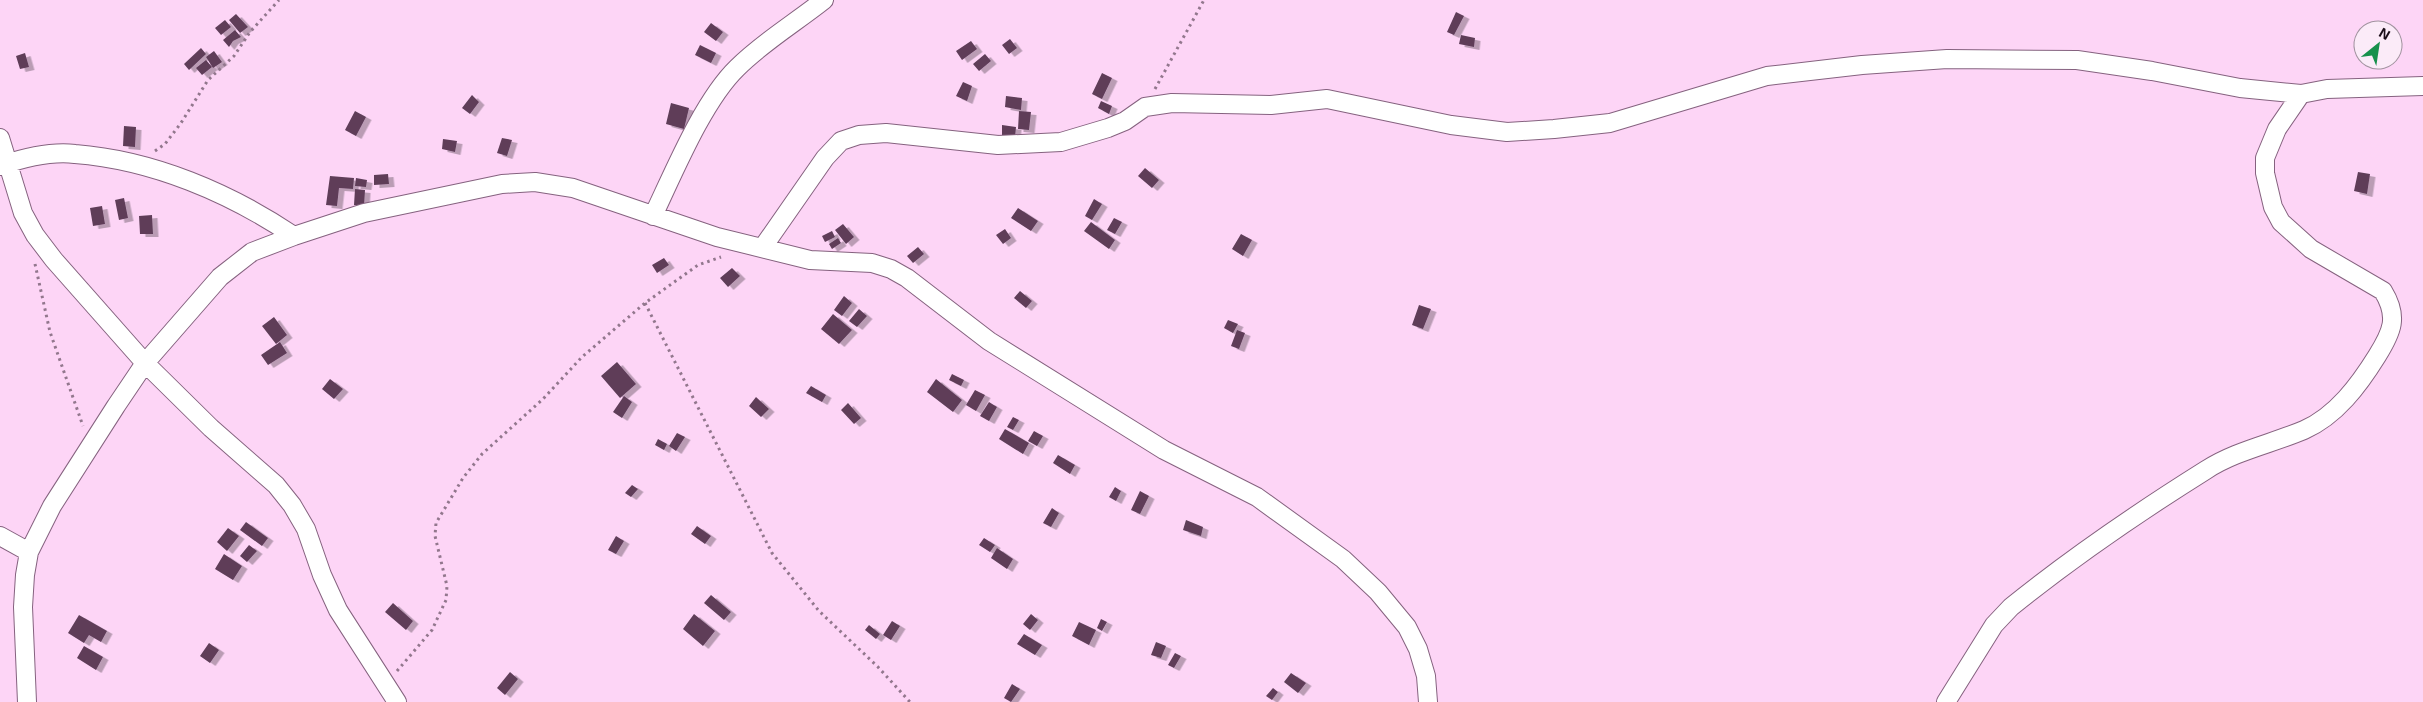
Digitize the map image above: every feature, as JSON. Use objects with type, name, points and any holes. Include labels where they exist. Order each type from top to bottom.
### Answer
[{"type":"street","points":[[654,216],[687,146],[722,85],[736,68],[757,50],[824,0]]},
{"type":"street","points":[[763,247],[825,158],[841,141],[859,135],[886,133],[998,145],[1061,142],[1125,121],[1145,107],[1172,104],[1270,105],[1327,99],[1451,125],[1506,132],[1554,129],[1610,122],[1767,76],[1862,65],[1947,59],[2077,60],[2240,88],[2301,94],[2327,89],[2423,86]]},
{"type":"street","points":[[1946,702],[1994,625],[2018,602],[2136,514],[2217,462],[2306,430],[2329,414],[2346,399],[2362,379],[2382,347],[2394,317],[2390,302],[2383,291],[2311,249],[2281,222],[2273,207],[2265,173],[2265,158],[2277,129],[2301,94]]},
{"type":"street","points":[[0,138],[4,164],[23,213],[54,260],[146,363],[211,428],[276,485],[292,505],[306,528],[322,575],[338,610],[384,685],[397,702]]},
{"type":"street","points":[[4,164],[40,155],[74,153],[153,170],[203,186],[264,216],[294,236]]},
{"type":"street","points":[[27,702],[23,607],[29,552],[52,506],[90,445],[146,363],[220,277],[252,252],[364,213],[502,184],[535,182],[563,186],[717,238],[763,247],[810,260],[872,263],[892,269],[907,278],[989,342],[1164,450],[1257,497],[1299,525],[1342,558],[1378,592],[1407,627],[1418,649],[1426,676],[1428,702]]},
{"type":"street","points":[[0,536],[29,552]]},
{"type":"path","points":[[152,153],[164,144],[181,123],[208,80],[234,56],[250,32],[279,0]]},
{"type":"path","points":[[1145,107],[1204,0]]},
{"type":"path","points":[[384,685],[417,650],[432,630],[446,600],[447,586],[435,536],[436,522],[463,478],[482,454],[543,399],[582,357],[645,303],[698,265],[728,254]]},
{"type":"path","points":[[35,259],[50,332],[90,445]]},
{"type":"path","points":[[645,303],[772,553],[819,610],[878,667],[910,702]]},
{"type":"building","points":[[1456,12],[1464,16],[1454,35],[1447,32]]},
{"type":"building","points":[[236,14],[248,27],[240,33],[229,20]]},
{"type":"building","points":[[225,20],[231,27],[221,35],[215,28]]},
{"type":"building","points":[[711,23],[723,32],[716,41],[704,32]]},
{"type":"building","points":[[235,30],[241,37],[233,41],[229,47],[223,40]]},
{"type":"building","points":[[1461,35],[1475,38],[1474,47],[1459,44]]},
{"type":"building","points":[[1010,39],[1017,48],[1009,54],[1002,45]]},
{"type":"building","points":[[971,41],[977,49],[962,60],[956,51]]},
{"type":"building","points":[[700,45],[716,53],[711,63],[695,55]]},
{"type":"building","points":[[201,48],[206,54],[189,70],[184,64]]},
{"type":"building","points":[[214,51],[222,62],[213,68],[206,57]]},
{"type":"building","points":[[25,53],[29,67],[20,69],[16,56]]},
{"type":"building","points":[[985,54],[991,61],[979,71],[973,64]]},
{"type":"building","points":[[206,60],[212,67],[202,75],[196,68]]},
{"type":"building","points":[[1102,73],[1112,78],[1102,99],[1092,94]]},
{"type":"building","points":[[963,82],[972,86],[967,101],[956,96]]},
{"type":"building","points":[[472,95],[479,102],[470,114],[462,108]]},
{"type":"building","points":[[1006,96],[1022,98],[1021,110],[1005,107]]},
{"type":"building","points":[[1101,101],[1112,106],[1109,114],[1098,108]]},
{"type":"building","points":[[671,103],[689,108],[684,129],[666,124]]},
{"type":"building","points":[[355,111],[366,117],[356,136],[345,130]]},
{"type":"building","points":[[1019,111],[1031,112],[1029,130],[1018,129]]},
{"type":"building","points":[[1002,125],[1016,127],[1015,137],[1002,136]]},
{"type":"building","points":[[124,126],[136,127],[135,147],[123,146]]},
{"type":"building","points":[[502,138],[512,140],[507,156],[497,153]]},
{"type":"building","points":[[443,139],[457,141],[455,152],[442,149]]},
{"type":"building","points":[[1145,168],[1159,180],[1152,188],[1138,176]]},
{"type":"building","points":[[2358,172],[2370,174],[2367,194],[2354,191]]},
{"type":"building","points":[[388,174],[389,184],[374,185],[374,175]]},
{"type":"building","points":[[330,176],[354,178],[353,189],[339,188],[337,206],[326,205]]},
{"type":"building","points":[[356,178],[367,180],[366,187],[355,186]]},
{"type":"building","points":[[355,189],[365,190],[364,206],[354,205]]},
{"type":"building","points":[[124,198],[128,218],[119,220],[115,200]]},
{"type":"building","points":[[1094,199],[1102,204],[1092,220],[1085,216]]},
{"type":"building","points":[[102,206],[105,224],[93,226],[90,208]]},
{"type":"building","points":[[1018,208],[1038,221],[1031,231],[1011,218]]},
{"type":"building","points":[[152,215],[153,234],[140,234],[139,216]]},
{"type":"building","points":[[1114,218],[1122,222],[1115,234],[1107,230]]},
{"type":"building","points":[[1091,222],[1115,240],[1109,249],[1084,231]]},
{"type":"building","points":[[843,224],[854,237],[846,244],[835,230]]},
{"type":"building","points":[[1005,229],[1011,238],[1003,244],[996,235]]},
{"type":"building","points":[[832,231],[835,237],[825,242],[822,236]]},
{"type":"building","points":[[1241,234],[1252,240],[1243,256],[1232,249]]},
{"type":"building","points":[[838,238],[841,243],[832,249],[829,244]]},
{"type":"building","points":[[918,247],[924,254],[913,263],[907,256]]},
{"type":"building","points":[[664,258],[669,265],[657,273],[652,265]]},
{"type":"building","points":[[732,268],[740,276],[728,287],[720,278]]},
{"type":"building","points":[[1020,291],[1032,301],[1026,308],[1014,298]]},
{"type":"building","points":[[844,296],[852,303],[842,316],[834,310]]},
{"type":"building","points":[[1419,305],[1431,309],[1423,329],[1412,325]]},
{"type":"building","points":[[859,309],[867,316],[857,327],[849,321]]},
{"type":"building","points":[[833,314],[852,330],[839,344],[821,329]]},
{"type":"building","points":[[274,317],[287,335],[276,344],[262,326]]},
{"type":"building","points":[[1228,320],[1238,324],[1233,333],[1224,328]]},
{"type":"building","points":[[1237,330],[1245,333],[1239,349],[1231,346]]},
{"type":"building","points":[[280,342],[287,353],[268,365],[261,355]]},
{"type":"building","points":[[617,362],[636,384],[620,398],[601,376]]},
{"type":"building","points":[[952,374],[964,380],[961,386],[949,380]]},
{"type":"building","points":[[330,379],[343,389],[334,399],[322,389]]},
{"type":"building","points":[[936,379],[962,400],[953,412],[927,392]]},
{"type":"building","points":[[811,386],[826,395],[822,402],[806,393]]},
{"type":"building","points":[[975,390],[985,395],[976,411],[966,405]]},
{"type":"building","points":[[624,396],[632,402],[622,418],[613,412]]},
{"type":"building","points":[[756,397],[769,409],[761,417],[749,406]]},
{"type":"building","points":[[989,402],[997,407],[989,421],[980,416]]},
{"type":"building","points":[[848,403],[861,418],[854,424],[841,410]]},
{"type":"building","points":[[1013,417],[1019,420],[1013,430],[1007,427]]},
{"type":"building","points":[[1005,429],[1029,443],[1023,454],[999,439]]},
{"type":"building","points":[[1034,431],[1043,436],[1037,446],[1028,441]]},
{"type":"building","points":[[677,433],[685,437],[676,451],[669,446]]},
{"type":"building","points":[[658,439],[667,444],[664,450],[655,445]]},
{"type":"building","points":[[1058,455],[1075,465],[1070,474],[1053,463]]},
{"type":"building","points":[[632,485],[638,489],[631,497],[625,493]]},
{"type":"building","points":[[1115,487],[1121,491],[1116,501],[1109,497]]},
{"type":"building","points":[[1140,491],[1149,496],[1140,514],[1131,510]]},
{"type":"building","points":[[1052,508],[1059,513],[1051,527],[1043,523]]},
{"type":"building","points":[[1186,520],[1203,527],[1201,536],[1183,530]]},
{"type":"building","points":[[246,522],[268,538],[262,546],[240,530]]},
{"type":"building","points":[[697,526],[711,536],[705,544],[691,534]]},
{"type":"building","points":[[228,528],[239,536],[227,551],[217,542]]},
{"type":"building","points":[[616,536],[624,541],[616,554],[608,550]]},
{"type":"building","points":[[984,538],[995,545],[990,552],[979,545]]},
{"type":"building","points":[[249,545],[257,551],[247,562],[240,556]]},
{"type":"building","points":[[997,548],[1013,559],[1007,569],[991,558]]},
{"type":"building","points":[[224,554],[242,566],[233,580],[215,569]]},
{"type":"building","points":[[711,595],[731,612],[724,620],[704,603]]},
{"type":"building","points":[[393,603],[413,621],[406,630],[385,612]]},
{"type":"building","points":[[694,614],[715,631],[703,646],[683,629]]},
{"type":"building","points":[[1031,614],[1038,620],[1030,630],[1023,624]]},
{"type":"building","points":[[79,615],[107,631],[101,642],[89,635],[84,643],[68,633]]},
{"type":"building","points":[[1101,619],[1107,622],[1102,631],[1097,628]]},
{"type":"building","points":[[892,621],[900,626],[891,640],[883,635]]},
{"type":"building","points":[[1079,622],[1096,630],[1089,645],[1072,636]]},
{"type":"building","points":[[869,625],[880,634],[876,639],[865,630]]},
{"type":"building","points":[[1024,634],[1042,645],[1035,655],[1017,644]]},
{"type":"building","points":[[1156,642],[1166,646],[1161,658],[1151,655]]},
{"type":"building","points":[[209,643],[219,650],[210,663],[200,656]]},
{"type":"building","points":[[84,646],[103,657],[96,670],[77,658]]},
{"type":"building","points":[[1175,653],[1181,656],[1174,668],[1168,665]]},
{"type":"building","points":[[510,672],[518,679],[505,695],[497,688]]},
{"type":"building","points":[[1291,673],[1306,683],[1298,693],[1284,682]]},
{"type":"building","points":[[1012,684],[1020,689],[1011,702],[1004,698]]},
{"type":"building","points":[[1273,688],[1278,692],[1272,700],[1266,696]]}]
